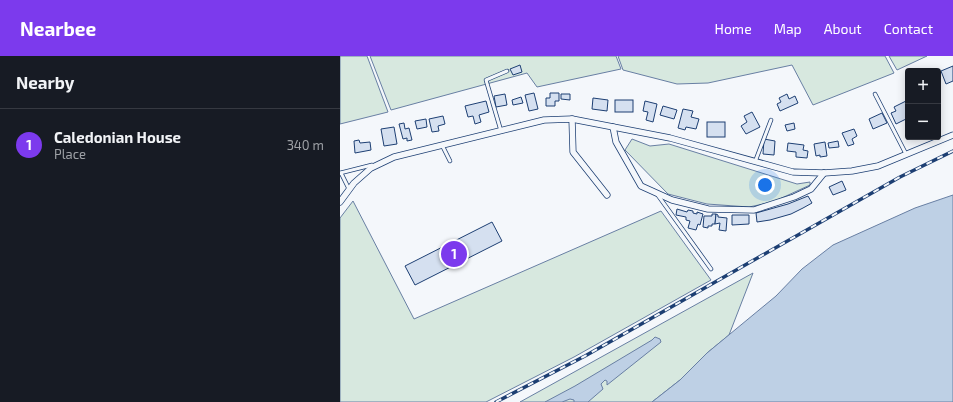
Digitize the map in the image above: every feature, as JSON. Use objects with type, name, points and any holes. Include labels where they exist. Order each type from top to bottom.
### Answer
[{"type":"street","points":[[572,119],[573,152],[607,195]]},
{"type":"street","points":[[340,202],[354,183],[371,168],[394,156],[544,120],[572,119],[670,138],[793,172],[824,173],[852,171],[878,166],[934,140]]},
{"type":"street","points":[[613,127],[616,142],[641,186],[672,200],[708,209],[754,210],[794,197],[811,189],[824,173]]},
{"type":"street","points":[[941,138],[953,134]]},
{"type":"lane","points":[[501,131],[486,80],[507,71]]},
{"type":"lane","points":[[875,94],[906,154]]},
{"type":"lane","points":[[755,162],[771,120]]},
{"type":"lane","points":[[442,145],[450,161]]},
{"type":"lane","points":[[349,190],[341,173],[381,163]]},
{"type":"lane","points":[[656,193],[711,269]]},
{"type":"shaded area","points":[[340,56],[367,56],[388,112],[340,124]]},
{"type":"shaded area","points":[[370,56],[616,56],[621,69],[537,87],[527,73],[391,110]]},
{"type":"shaded area","points":[[618,56],[885,56],[894,73],[813,105],[792,65],[708,83],[677,84],[623,70]]},
{"type":"shaded area","points":[[889,56],[927,56],[897,70]]},
{"type":"shaded area","points":[[632,139],[650,146],[669,144],[797,184],[810,182],[810,185],[773,202],[749,207],[707,204],[668,194],[625,150]]},
{"type":"shaded area","points":[[353,201],[414,319],[661,211],[711,280],[574,357],[486,402],[340,402],[340,218]]},
{"type":"shaded area","points":[[753,273],[729,335],[707,353],[680,380],[652,402],[520,402]]},
{"type":"water","points":[[953,195],[953,402],[652,402],[680,380],[707,353],[776,296],[802,269],[833,245],[915,208]]},
{"type":"water","points":[[655,337],[660,339],[661,342],[607,385],[607,381],[605,380],[601,384],[603,389],[588,402],[574,402],[574,400],[570,399],[562,402],[545,402],[575,386]]},
{"type":"building","points":[[520,65],[522,72],[513,75],[510,69]]},
{"type":"building","points":[[953,66],[953,81],[946,84],[941,71]]},
{"type":"building","points":[[534,93],[538,109],[529,111],[525,95]]},
{"type":"building","points":[[550,93],[559,93],[559,101],[555,101],[555,106],[546,106],[546,98],[550,98]]},
{"type":"building","points":[[505,94],[507,105],[496,107],[494,96]]},
{"type":"building","points":[[561,94],[570,94],[570,100],[561,99]]},
{"type":"building","points":[[787,94],[789,99],[795,96],[798,103],[780,111],[777,104],[781,102],[779,98]]},
{"type":"building","points":[[521,97],[523,103],[513,105],[512,100]]},
{"type":"building","points":[[593,98],[608,100],[607,111],[592,109]]},
{"type":"building","points":[[615,100],[633,100],[633,112],[615,112]]},
{"type":"building","points":[[486,101],[489,112],[479,115],[481,122],[475,124],[473,116],[468,117],[465,106]]},
{"type":"building","points":[[645,101],[657,104],[653,122],[646,120],[648,112],[643,111]]},
{"type":"building","points":[[905,102],[905,120],[896,124],[891,113],[896,111],[894,107]]},
{"type":"building","points":[[663,106],[677,110],[674,119],[660,115]]},
{"type":"building","points":[[683,109],[693,111],[691,117],[699,119],[696,129],[686,127],[685,130],[678,128]]},
{"type":"building","points":[[752,112],[760,127],[746,134],[741,126],[747,122],[744,116]]},
{"type":"building","points":[[882,113],[887,123],[873,129],[869,119]]},
{"type":"building","points":[[443,116],[445,124],[438,126],[439,131],[432,132],[429,119]]},
{"type":"building","points":[[426,119],[427,127],[417,129],[415,121]]},
{"type":"building","points":[[707,122],[725,122],[725,137],[707,137]]},
{"type":"building","points":[[404,123],[405,129],[409,128],[412,140],[407,141],[407,138],[403,139],[399,124]]},
{"type":"building","points":[[794,123],[795,129],[787,131],[785,125]]},
{"type":"building","points":[[394,127],[397,144],[384,146],[381,129]]},
{"type":"building","points":[[854,129],[857,136],[852,139],[854,144],[848,146],[842,133]]},
{"type":"building","points":[[764,139],[775,141],[774,155],[763,154]]},
{"type":"building","points":[[359,140],[360,143],[370,142],[371,150],[355,153],[354,141]]},
{"type":"building","points":[[838,141],[839,147],[829,148],[828,143]]},
{"type":"building","points":[[825,142],[827,156],[816,156],[814,144]]},
{"type":"building","points":[[788,143],[804,145],[803,150],[808,151],[807,158],[796,157],[796,152],[787,151]]},
{"type":"building","points":[[842,181],[846,190],[833,195],[829,187]]},
{"type":"building","points":[[808,196],[812,203],[803,208],[791,214],[757,222],[756,213],[788,204]]},
{"type":"building","points":[[677,209],[703,214],[700,225],[698,224],[696,230],[688,228],[690,221],[686,220],[686,217],[676,215]]},
{"type":"building","points":[[712,214],[716,214],[715,224],[708,226],[708,228],[703,227],[704,216],[712,216]]},
{"type":"building","points":[[716,214],[718,217],[727,218],[726,231],[719,230],[720,223],[715,224]]},
{"type":"building","points":[[732,215],[749,215],[749,224],[732,225]]},
{"type":"building","points":[[492,222],[502,241],[415,285],[405,266]]},
{"type":"railway","points":[[496,402],[585,356],[900,177],[953,151]]},
{"type":"place","name":"Caledonian House","points":[[454,254]]}]
